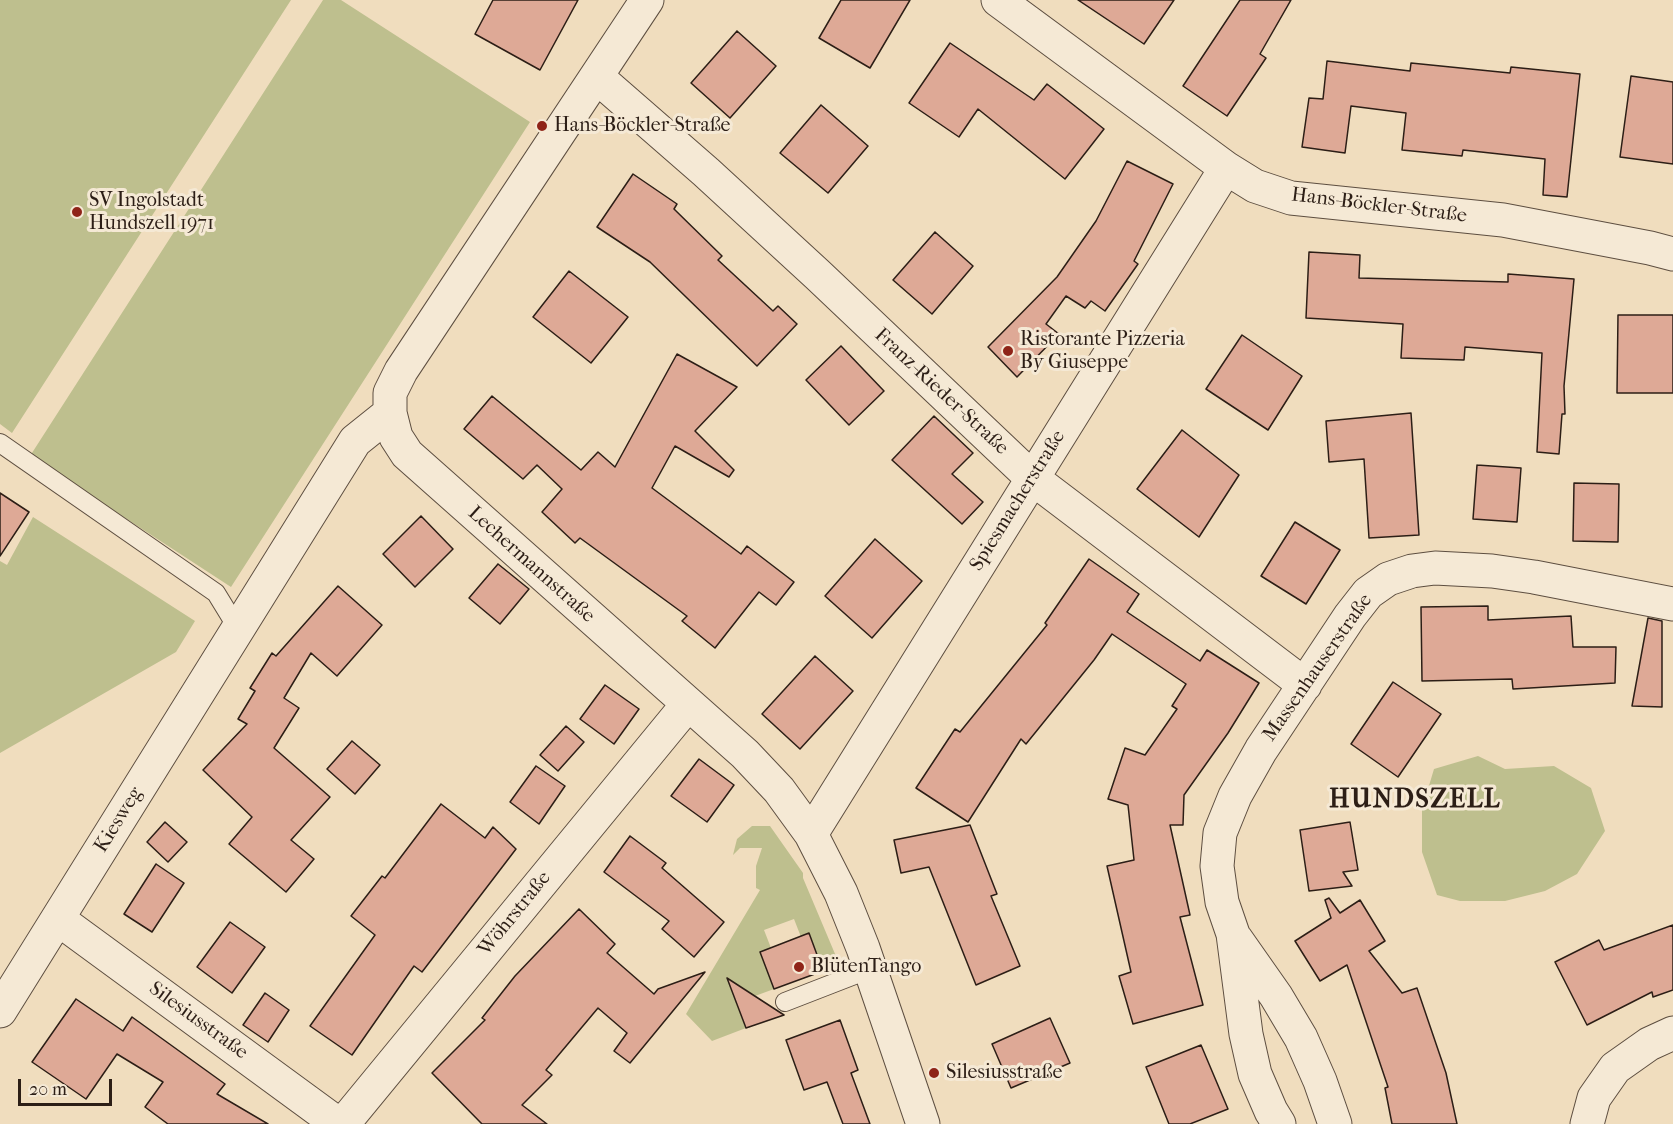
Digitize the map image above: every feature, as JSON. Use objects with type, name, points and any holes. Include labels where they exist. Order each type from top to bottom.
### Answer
[{"type":"street","name":"Lechermannstraße","points":[[647,0],[400,370],[390,393],[390,413],[396,437],[407,454],[745,754],[779,790],[811,834],[841,893],[870,969],[923,1124]]},
{"type":"street","name":"Hans-Böckler-Straße","points":[[999,0],[1226,168],[1255,186],[1291,198],[1503,220],[1673,254]]},
{"type":"street","name":"Franz-Rieder-Straße","points":[[597,76],[818,275],[1032,478],[1305,685]]},
{"type":"street","name":"Spiesmacherstraße","points":[[811,834],[1226,168]]},
{"type":"street","name":"Kiesweg","points":[[0,1011],[355,441],[390,413]]},
{"type":"street","name":"Massenhauserstraße","points":[[1279,1124],[1255,1074],[1248,1044],[1233,934],[1222,902],[1217,867],[1220,832],[1235,796],[1261,750],[1350,616],[1368,593],[1388,579],[1412,571],[1435,568],[1492,571],[1576,584],[1673,604]]},
{"type":"street","name":"Wöhrstraße","points":[[343,1124],[688,704]]},
{"type":"street","name":"Silesiusstraße","points":[[58,919],[338,1124]]},
{"type":"street","name":"Massenhauserstraße","points":[[1233,934],[1276,996],[1301,1038],[1320,1081],[1335,1124]]},
{"type":"street","points":[[1587,1124],[1594,1098],[1616,1068],[1649,1044],[1673,1033]]},
{"type":"lane","points":[[0,443],[216,593],[238,629]]},
{"type":"lane","points":[[785,1002],[870,969]]},
{"type":"green space","name":"SV Ingolstadt Hundszell 1971","points":[[0,0],[291,0],[12,433],[0,424]]},
{"type":"green space","points":[[323,0],[341,0],[530,122],[231,587],[30,456]]},
{"type":"green space","points":[[33,517],[195,621],[176,652],[0,753],[0,561],[7,565]]},
{"type":"green space","points":[[1478,756],[1505,769],[1554,766],[1591,788],[1605,831],[1577,874],[1545,891],[1505,901],[1460,901],[1437,895],[1422,852],[1422,809],[1434,769]]},
{"type":"green space","points":[[752,826],[770,826],[803,873],[803,878],[838,961],[822,967],[809,934],[801,937],[794,919],[764,930],[771,948],[761,952],[774,989],[736,1003],[746,1028],[712,1041],[686,1014],[760,890],[756,888],[756,866],[762,848],[740,848],[733,855],[737,839]]},
{"type":"building","points":[[493,0],[578,0],[540,70],[475,34]]},
{"type":"building","points":[[841,0],[910,0],[870,68],[819,38]]},
{"type":"building","points":[[1078,0],[1174,0],[1144,44]]},
{"type":"building","points":[[1240,0],[1291,0],[1260,54],[1266,58],[1227,116],[1183,86]]},
{"type":"building","points":[[737,31],[776,66],[730,118],[691,83]]},
{"type":"building","points":[[950,43],[1034,100],[1047,84],[1104,129],[1065,179],[978,109],[959,137],[909,103]]},
{"type":"building","points":[[1327,61],[1410,71],[1411,63],[1510,73],[1511,67],[1580,74],[1567,197],[1543,195],[1545,159],[1463,150],[1462,156],[1402,150],[1406,113],[1351,106],[1345,153],[1302,147],[1309,98],[1323,99]]},
{"type":"building","points":[[1631,76],[1673,82],[1673,164],[1620,157]]},
{"type":"building","points":[[821,105],[868,146],[828,193],[780,153]]},
{"type":"building","points":[[1127,161],[1173,184],[1134,261],[1138,264],[1105,311],[1091,301],[1085,308],[1066,296],[1046,324],[1059,334],[1017,377],[988,347],[1057,277],[1096,221]]},
{"type":"building","points":[[633,174],[677,204],[674,209],[722,256],[718,260],[773,311],[778,306],[797,324],[757,366],[650,262],[597,227]]},
{"type":"building","points":[[935,232],[973,266],[932,314],[893,280]]},
{"type":"building","points":[[1309,252],[1360,255],[1359,278],[1508,282],[1508,274],[1574,279],[1564,386],[1565,414],[1562,414],[1559,454],[1537,452],[1542,353],[1465,347],[1464,360],[1401,358],[1403,324],[1306,318]]},
{"type":"building","points":[[569,271],[628,317],[591,363],[533,317]]},
{"type":"building","points":[[1618,315],[1673,315],[1673,393],[1617,393]]},
{"type":"building","points":[[1242,335],[1302,376],[1268,430],[1206,389]]},
{"type":"building","points":[[841,346],[884,391],[849,425],[806,380]]},
{"type":"building","points":[[677,354],[737,387],[695,431],[734,470],[729,477],[675,446],[652,488],[741,554],[747,546],[794,582],[776,605],[759,592],[715,648],[682,621],[687,616],[580,538],[575,543],[542,512],[562,489],[537,465],[523,479],[464,429],[492,396],[581,470],[598,452],[615,467]]},
{"type":"building","points":[[1411,413],[1419,535],[1369,538],[1364,459],[1329,462],[1326,421]]},
{"type":"building","points":[[934,416],[973,453],[952,474],[983,502],[962,524],[892,460]]},
{"type":"building","points":[[1182,430],[1239,475],[1199,537],[1137,489]]},
{"type":"building","points":[[1477,465],[1521,468],[1517,522],[1473,519]]},
{"type":"building","points":[[1574,483],[1619,484],[1618,542],[1573,541]]},
{"type":"building","points":[[0,493],[29,512],[0,556]]},
{"type":"building","points":[[421,516],[453,549],[415,587],[383,554]]},
{"type":"building","points":[[1295,522],[1340,550],[1306,604],[1261,576]]},
{"type":"building","points":[[875,539],[922,581],[872,638],[825,596]]},
{"type":"building","points":[[1089,559],[1139,594],[1127,612],[1200,661],[1207,650],[1259,683],[1228,733],[1184,795],[1183,825],[1170,825],[1190,915],[1180,917],[1203,1005],[1133,1024],[1119,976],[1131,972],[1107,866],[1134,860],[1128,805],[1108,799],[1125,748],[1145,755],[1177,709],[1172,706],[1186,684],[1112,634],[1094,660],[1026,744],[1021,739],[968,822],[916,788],[955,729],[960,732],[1047,625],[1045,623]]},
{"type":"building","points":[[498,564],[529,589],[500,624],[469,598]]},
{"type":"building","points":[[338,586],[382,625],[337,676],[311,653],[284,698],[299,708],[274,748],[330,797],[291,840],[314,859],[286,892],[229,844],[252,817],[203,770],[247,724],[238,719],[255,691],[250,688],[272,653],[276,656]]},
{"type":"building","points":[[1488,606],[1488,620],[1571,616],[1573,647],[1616,647],[1615,683],[1513,689],[1512,679],[1422,681],[1421,607]]},
{"type":"building","points":[[1648,618],[1662,621],[1662,707],[1632,706]]},
{"type":"building","points":[[815,656],[853,691],[800,749],[762,714]]},
{"type":"building","points":[[1393,682],[1441,714],[1398,777],[1351,744]]},
{"type":"building","points":[[605,685],[639,709],[614,744],[580,719]]},
{"type":"building","points":[[566,726],[584,742],[558,771],[540,755]]},
{"type":"building","points":[[352,741],[380,765],[355,794],[327,769]]},
{"type":"building","points":[[699,759],[734,785],[707,822],[671,796]]},
{"type":"building","points":[[536,766],[565,786],[539,824],[510,802]]},
{"type":"building","points":[[441,804],[485,838],[493,827],[516,849],[422,972],[414,966],[352,1055],[310,1026],[375,935],[351,916],[382,876],[385,878]]},
{"type":"building","points":[[165,822],[187,842],[168,862],[147,842]]},
{"type":"building","points":[[1350,822],[1358,870],[1343,872],[1352,886],[1309,891],[1300,830]]},
{"type":"building","points":[[970,825],[997,894],[991,896],[1020,966],[976,985],[929,867],[901,873],[894,840]]},
{"type":"building","points":[[630,836],[666,863],[662,868],[724,922],[694,957],[662,929],[669,921],[604,872]]},
{"type":"building","points":[[156,864],[184,883],[152,932],[124,914]]},
{"type":"building","points":[[1329,898],[1340,913],[1360,900],[1385,941],[1369,951],[1402,993],[1417,988],[1446,1073],[1457,1124],[1392,1124],[1385,1088],[1388,1087],[1347,965],[1320,981],[1295,941],[1331,918],[1325,900]]},
{"type":"building","points":[[579,909],[615,944],[607,953],[654,994],[658,989],[705,972],[630,1063],[614,1051],[627,1033],[598,1008],[546,1070],[552,1075],[522,1105],[547,1124],[482,1124],[432,1073],[485,1020],[482,1018],[515,976]]},
{"type":"building","points":[[230,922],[265,947],[232,993],[197,967]]},
{"type":"building","points":[[1673,925],[1673,990],[1653,997],[1652,992],[1587,1025],[1555,962],[1599,940],[1604,950]]},
{"type":"building","points":[[809,933],[823,971],[774,989],[760,952]]},
{"type":"building","points":[[727,978],[784,1015],[746,1028]]},
{"type":"building","points":[[265,993],[289,1010],[268,1042],[243,1025]]},
{"type":"building","points":[[76,999],[123,1031],[132,1017],[225,1084],[217,1094],[268,1124],[168,1124],[145,1107],[163,1082],[117,1054],[86,1099],[32,1062]]},
{"type":"building","points":[[1050,1018],[1070,1063],[1011,1088],[992,1044]]},
{"type":"building","points":[[840,1020],[858,1070],[851,1073],[870,1124],[843,1124],[827,1082],[804,1090],[786,1040]]},
{"type":"building","points":[[1201,1045],[1228,1109],[1190,1124],[1169,1124],[1146,1067]]},
{"type":"place","name":"Hans-Böckler-Straße","points":[[542,126]]},
{"type":"place","name":"SV Ingolstadt Hundszell 1971","points":[[77,212]]},
{"type":"place","name":"Ristorante Pizzeria By Giuseppe","points":[[1008,351]]},
{"type":"place","name":"BlütenTango","points":[[799,967]]},
{"type":"place","name":"Silesiusstraße","points":[[934,1073]]},
{"type":"district","name":"HUNDSZELL","points":[[1415,801]]}]
